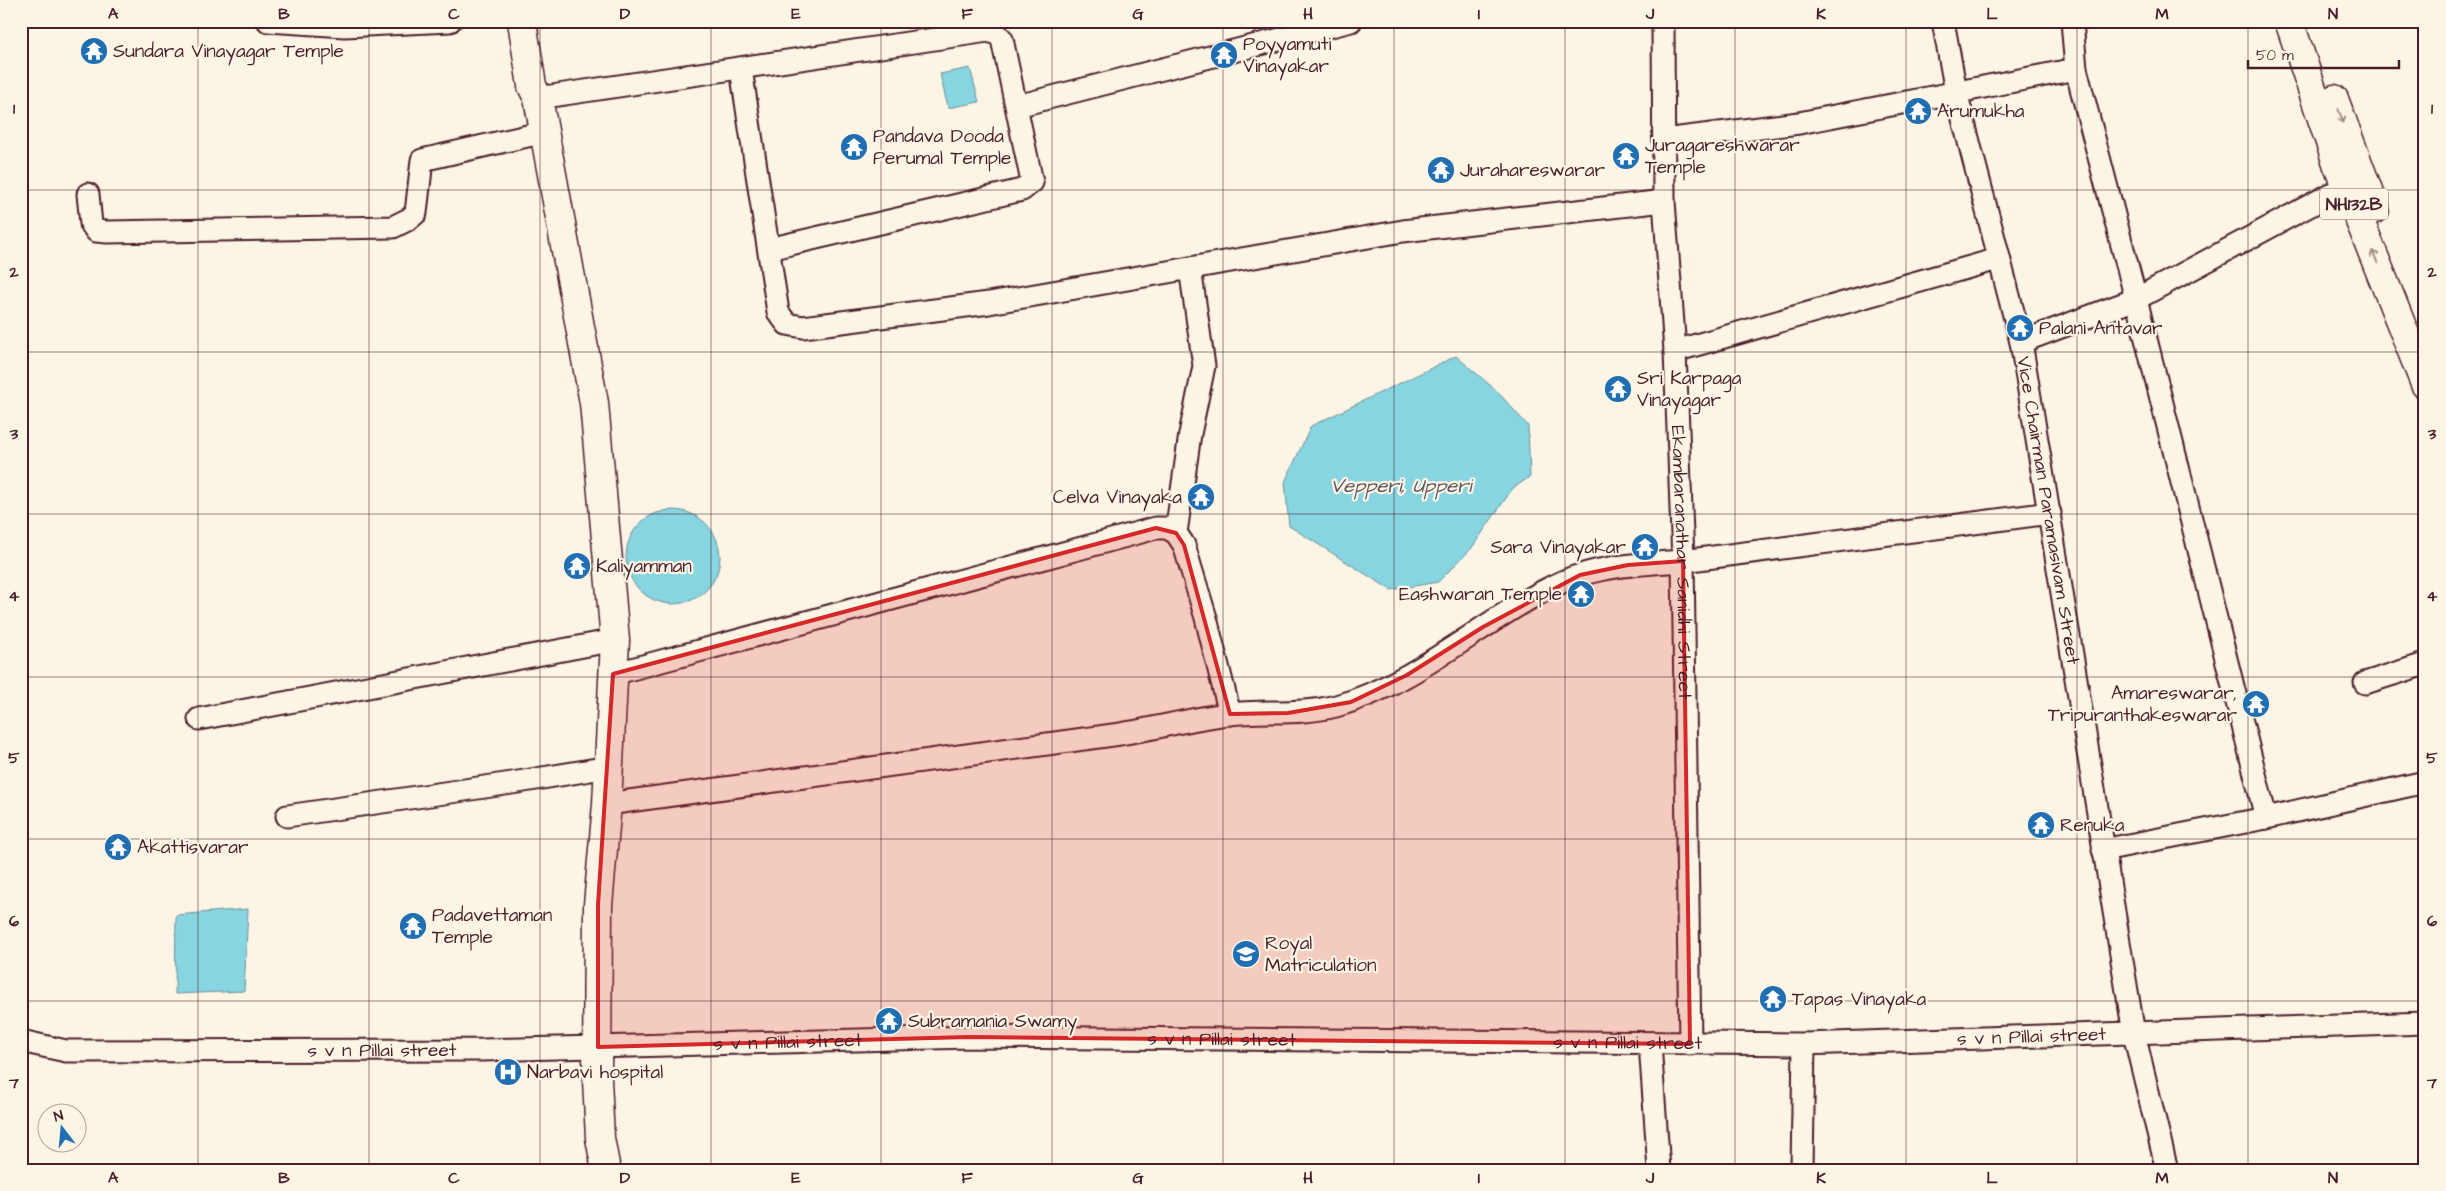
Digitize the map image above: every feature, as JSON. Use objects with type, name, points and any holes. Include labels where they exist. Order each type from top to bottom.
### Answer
[{"type":"main road","points":[[522,21],[532,86],[538,98],[545,132],[594,403],[615,640],[607,804],[598,905],[597,1080],[600,1138],[606,1170]]},
{"type":"main road","name":"NH132B","points":[[2289,21],[2353,175],[2365,185],[2425,337]]},
{"type":"main road","name":"NH132B","points":[[2304,21],[2353,175],[2425,384]]},
{"type":"street","points":[[268,21],[346,26],[450,21]]},
{"type":"street","points":[[1017,106],[1351,21]]},
{"type":"street","name":"Ekambaranathar Sanidhi Street","points":[[1663,21],[1664,201],[1675,352],[1683,561],[1690,1044]]},
{"type":"street","name":"Vice Chairman Paramasivam Street","points":[[1943,21],[1956,92],[2021,342],[2134,1034],[2167,1170]]},
{"type":"street","points":[[2072,21],[2076,69],[2136,299],[2266,818]]},
{"type":"street","points":[[538,98],[988,31],[998,34],[1002,39],[1032,182],[1022,190],[769,248]]},
{"type":"street","points":[[741,69],[778,312],[787,324],[803,327],[989,303],[1403,231],[1664,201]]},
{"type":"street","points":[[1664,140],[1799,123],[2076,69]]},
{"type":"street","points":[[88,194],[91,224],[96,231],[392,226],[416,214],[422,160],[545,132]]},
{"type":"street","points":[[2021,342],[2136,299],[2353,175]]},
{"type":"street","points":[[1675,352],[1998,259]]},
{"type":"street","points":[[1176,533],[1190,434],[1204,366],[1190,268]]},
{"type":"street","points":[[607,804],[1134,733],[1230,714],[1288,713],[1332,707],[1351,702],[1407,675],[1483,627],[1560,583],[1580,575],[1628,565],[1683,561],[2050,513]]},
{"type":"street","points":[[613,674],[1156,528],[1167,528],[1176,533],[1184,545],[1206,618],[1230,714]]},
{"type":"street","points":[[199,719],[615,640]]},
{"type":"street","points":[[2365,684],[2425,664]]},
{"type":"street","points":[[287,816],[512,784],[609,766]]},
{"type":"street","points":[[2103,850],[2266,818],[2425,782]]},
{"type":"street","name":"s v n Pillai street","points":[[21,1041],[66,1051],[354,1051],[598,1047],[969,1037],[1804,1044],[2425,1023]]},
{"type":"street","points":[[1650,1044],[1659,1170]]},
{"type":"street","points":[[1802,1170],[1804,1044]]},
{"type":"highlighted area","points":[[1156,528],[1176,533],[1184,545],[1230,714],[1288,713],[1351,702],[1407,675],[1483,627],[1580,575],[1628,565],[1683,561],[1690,1044],[969,1037],[598,1047],[598,905],[613,674]]},
{"type":"water","points":[[970,68],[979,102],[948,108],[940,74]]},
{"type":"water","name":"Vepperi, Upperi","points":[[1456,356],[1497,391],[1528,426],[1530,477],[1513,488],[1471,549],[1438,582],[1391,590],[1289,526],[1285,482],[1311,426]]},
{"type":"water","points":[[664,510],[682,510],[707,523],[717,539],[720,557],[717,575],[707,591],[682,604],[664,604],[639,591],[626,566],[626,548],[639,523]]},
{"type":"water","points":[[248,909],[244,991],[175,994],[176,915]]},
{"type":"place","name":"Sundara Vinayagar Temple","points":[[94,51]]},
{"type":"place","name":"Poyyamuti Vinayakar","points":[[1224,55]]},
{"type":"place","name":"Arumukha","points":[[1918,111]]},
{"type":"place","name":"Pandava Dooda Perumal Temple","points":[[854,147]]},
{"type":"place","name":"Juragareshwarar Temple","points":[[1626,156]]},
{"type":"place","name":"Jurahareswarar","points":[[1441,170]]},
{"type":"place","name":"Palani Antavar","points":[[2020,328]]},
{"type":"place","name":"Sri Karpaga Vinayagar","points":[[1618,389]]},
{"type":"place","name":"Celva Vinayaka","points":[[1201,497]]},
{"type":"place","name":"Sara Vinayakar","points":[[1645,547]]},
{"type":"place","name":"Kaliyamman","points":[[577,566]]},
{"type":"place","name":"Eashwaran Temple","points":[[1581,594]]},
{"type":"place","name":"Amareswarar, Tripuranthakeswarar","points":[[2256,704]]},
{"type":"place","name":"Renuka","points":[[2041,825]]},
{"type":"place","name":"Akattisvarar","points":[[118,847]]},
{"type":"place","name":"Padavettaman Temple","points":[[413,926]]},
{"type":"place","name":"Royal Matriculation","points":[[1246,954]]},
{"type":"place","name":"Tapas Vinayaka","points":[[1773,999]]},
{"type":"place","name":"Subramania Swamy","points":[[889,1021]]},
{"type":"place","name":"Narbavi hospital","points":[[508,1072]]}]
